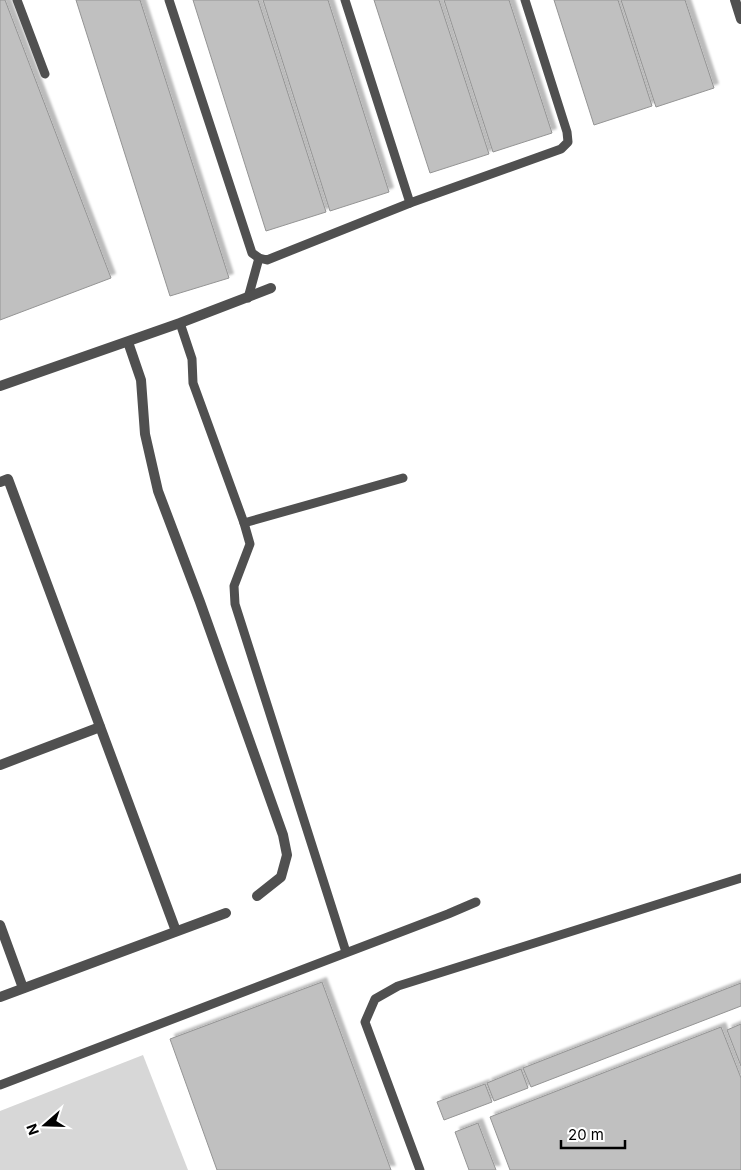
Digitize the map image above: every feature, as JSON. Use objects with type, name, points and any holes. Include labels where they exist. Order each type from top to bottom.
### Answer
[{"type":"street","points":[[735,0],[741,19]]},
{"type":"street","points":[[0,386],[128,342],[271,288]]},
{"type":"street","points":[[128,342],[141,380],[144,434],[158,491],[200,602],[282,835],[287,855],[280,878],[257,896]]},
{"type":"street","points":[[0,482],[8,478],[176,931]]},
{"type":"street","points":[[0,765],[100,727]]},
{"type":"street","points":[[0,997],[226,913]]},
{"type":"street","points":[[0,925],[23,988]]},
{"type":"lane","points":[[17,0],[45,74]]},
{"type":"lane","points":[[169,0],[252,253],[259,258],[267,260],[410,203],[560,149],[568,142],[567,132],[525,0]]},
{"type":"lane","points":[[345,0],[410,203]]},
{"type":"lane","points":[[248,298],[259,258]]},
{"type":"lane","points":[[180,323],[192,359],[193,383],[198,399],[250,544],[234,586],[236,604],[346,952]]},
{"type":"lane","points":[[244,523],[403,478]]},
{"type":"lane","points":[[420,1170],[365,1022],[374,999],[398,986],[741,878]]},
{"type":"lane","points":[[0,1085],[476,902]]},
{"type":"shaded area","points":[[143,1055],[188,1170],[0,1170],[0,1111]]},
{"type":"building","points":[[0,0],[5,0],[111,278],[0,320]]},
{"type":"building","points":[[76,0],[140,0],[229,278],[170,296]]},
{"type":"building","points":[[193,0],[258,0],[326,212],[266,231]]},
{"type":"building","points":[[263,0],[328,0],[389,192],[330,211]]},
{"type":"building","points":[[374,0],[439,0],[489,154],[430,173]]},
{"type":"building","points":[[444,0],[509,0],[552,133],[493,152]]},
{"type":"building","points":[[554,0],[618,0],[652,106],[594,125]]},
{"type":"building","points":[[621,0],[685,0],[714,88],[656,107]]},
{"type":"building","points":[[322,982],[391,1170],[217,1170],[170,1039]]},
{"type":"building","points":[[741,983],[741,1006],[531,1087],[523,1068]]},
{"type":"building","points":[[741,1024],[741,1066],[727,1030]]},
{"type":"building","points":[[721,1027],[741,1078],[741,1170],[510,1170],[490,1117]]},
{"type":"building","points":[[521,1069],[528,1088],[494,1101],[487,1083]]},
{"type":"building","points":[[485,1084],[492,1102],[444,1120],[437,1102]]},
{"type":"building","points":[[478,1123],[496,1170],[469,1170],[455,1132]]}]
